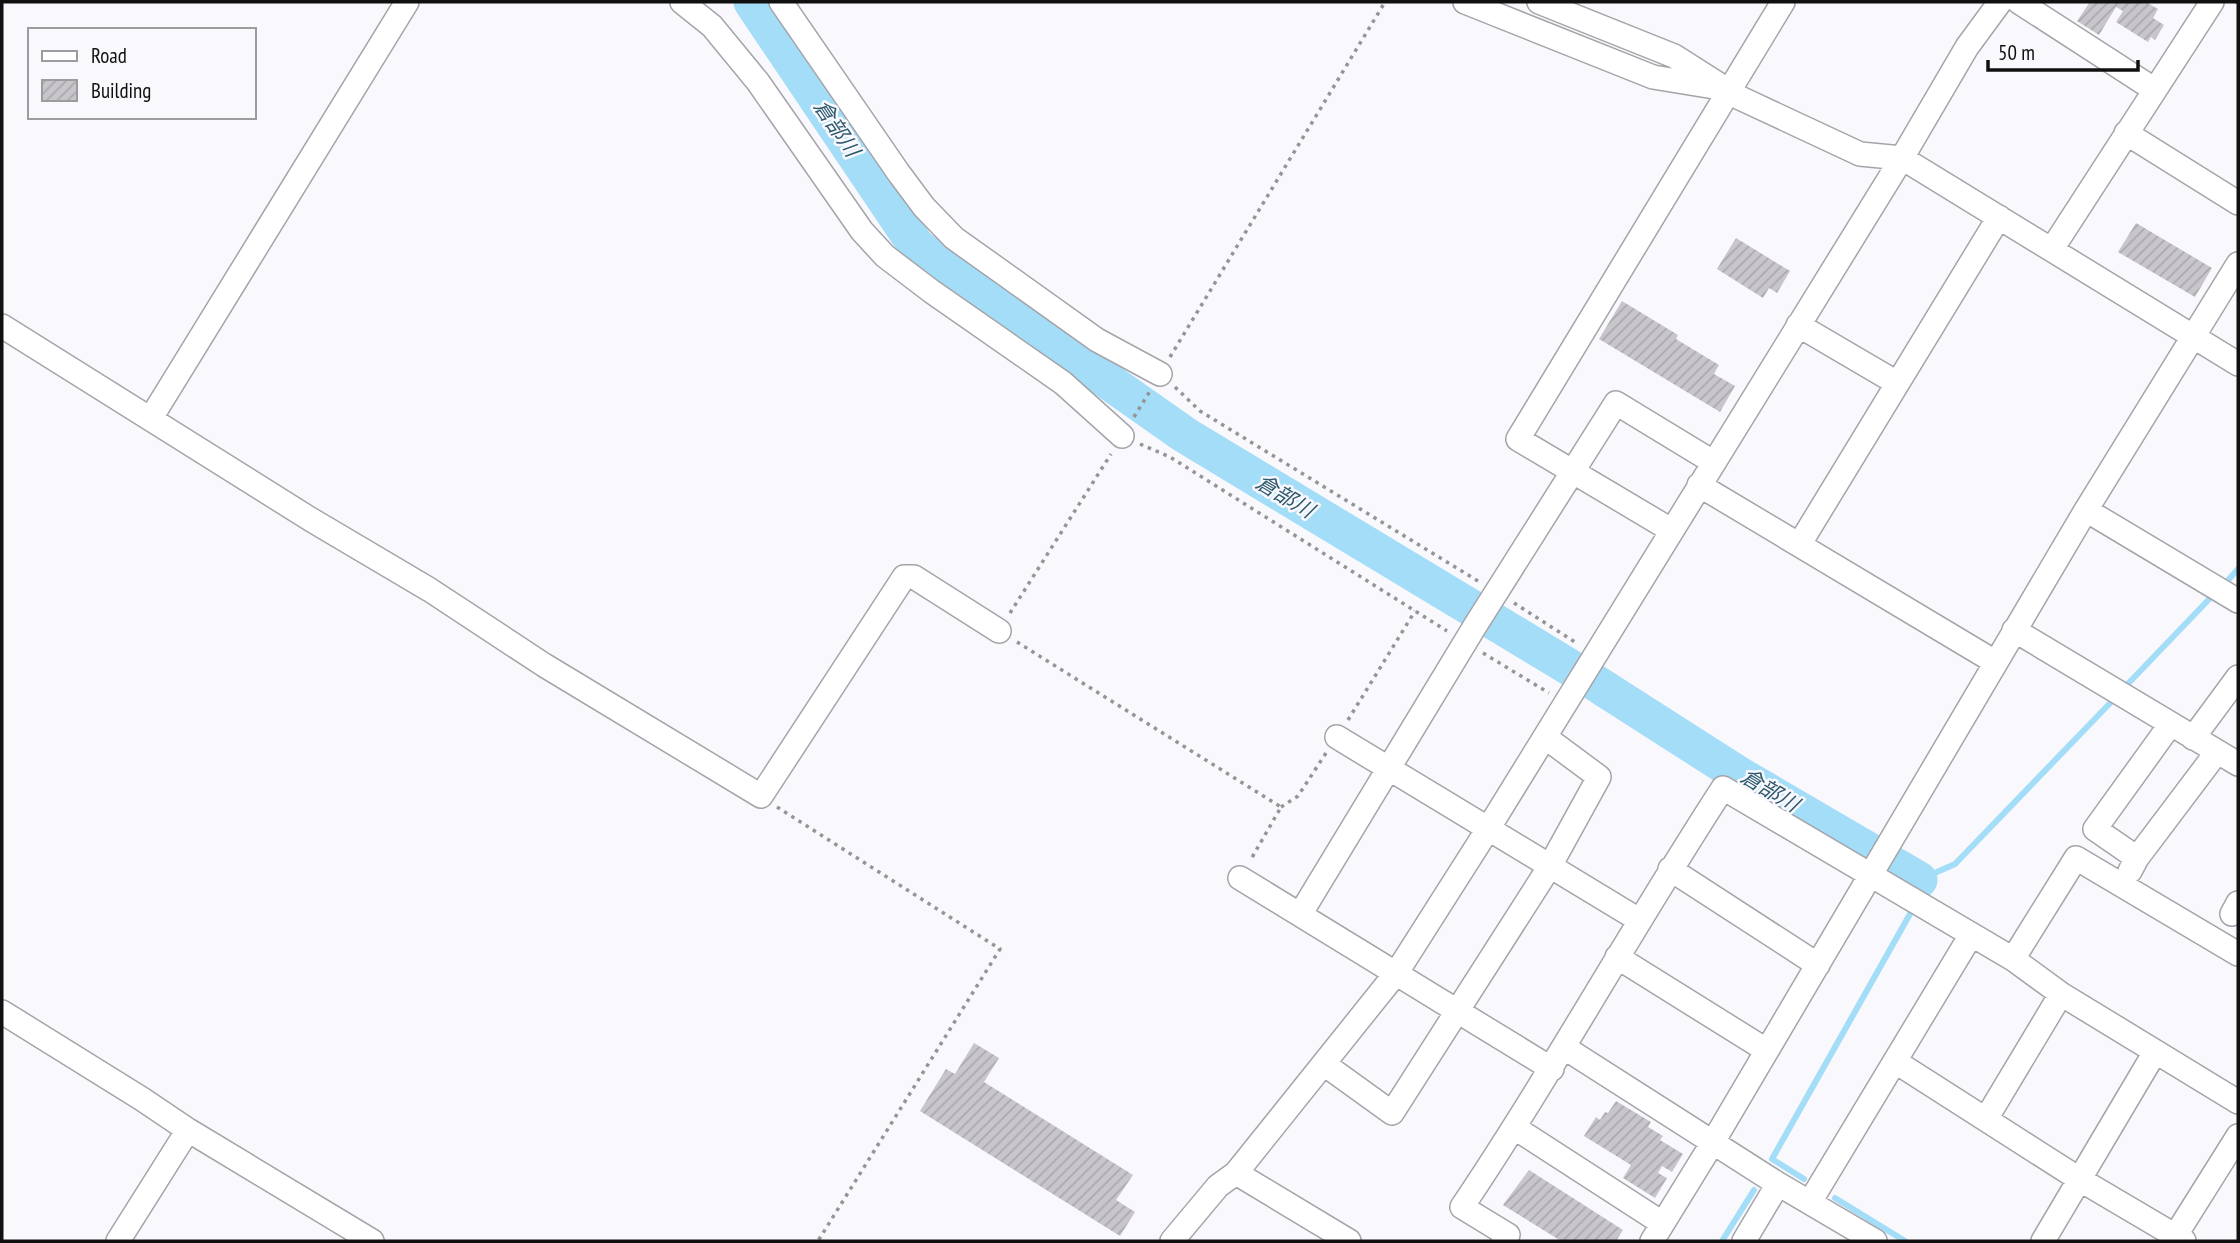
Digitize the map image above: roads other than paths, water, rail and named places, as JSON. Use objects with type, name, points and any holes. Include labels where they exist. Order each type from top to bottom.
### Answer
[{"type":"street","points":[[151,418],[407,2]]},
{"type":"street","points":[[682,2],[712,26],[758,82],[862,231],[885,256],[1126,430]]},
{"type":"street","points":[[780,2],[898,172],[954,238],[1097,340],[1158,378]]},
{"type":"street","points":[[1465,2],[1653,77],[1728,90]]},
{"type":"street","points":[[1539,2],[1674,56],[1728,90],[1860,154],[1902,158],[2238,365]]},
{"type":"street","points":[[1671,530],[1518,439],[1783,2]]},
{"type":"street","points":[[1172,1241],[1218,1186],[1236,1173],[1397,972],[1902,158],[1967,47],[2000,2]]},
{"type":"street","points":[[2020,2],[2155,90]]},
{"type":"street","points":[[2052,249],[2212,2]]},
{"type":"street","points":[[2126,134],[2238,203]]},
{"type":"street","points":[[1799,545],[1999,216]]},
{"type":"street","points":[[1515,1128],[1657,1232],[1713,1142],[2086,510],[2238,264]]},
{"type":"street","points":[[1798,325],[1897,383]]},
{"type":"street","points":[[2,326],[310,519],[430,590],[544,665],[761,796],[904,577],[914,577],[999,631]]},
{"type":"street","points":[[1301,913],[1481,617],[1616,403],[1713,461]]},
{"type":"street","points":[[1699,485],[1995,662]]},
{"type":"street","points":[[2086,510],[2225,593]]},
{"type":"street","points":[[2014,630],[2238,764]]},
{"type":"street","points":[[2193,738],[2238,677]]},
{"type":"street","points":[[2137,858],[2095,829],[2170,725]]},
{"type":"street","points":[[1337,737],[1639,920]]},
{"type":"street","points":[[1324,1064],[1391,1113],[1550,866],[1599,777],[1545,737]]},
{"type":"street","points":[[2122,886],[2137,858],[2217,752]]},
{"type":"street","points":[[1503,1241],[1508,1234],[1462,1207],[1552,1069],[1670,869],[1723,788],[2013,959],[2061,994],[2238,1102]]},
{"type":"street","points":[[2013,959],[2076,858],[2238,954]]},
{"type":"street","points":[[1670,869],[1818,965]]},
{"type":"street","points":[[1240,878],[1552,1069]]},
{"type":"street","points":[[1810,1202],[1971,935]]},
{"type":"street","points":[[1617,957],[1766,1051]]},
{"type":"street","points":[[1986,1119],[2061,994]]},
{"type":"street","points":[[2,1012],[188,1130],[372,1241]]},
{"type":"street","points":[[1564,1048],[1778,1184],[1875,1241]]},
{"type":"street","points":[[2043,1241],[2155,1052]]},
{"type":"street","points":[[1896,1062],[2177,1240],[2238,1136]]},
{"type":"street","points":[[118,1241],[188,1130]]},
{"type":"street","points":[[1236,1173],[1349,1241]]},
{"type":"street","points":[[1744,1241],[1778,1184]]},
{"type":"waterway","name":"倉部川","points":[[752,2],[917,247],[1185,435],[1594,682],[1741,776],[1919,880]]},
{"type":"waterway","points":[[2223,586],[2238,569]]},
{"type":"waterway","points":[[2123,689],[2215,593]]},
{"type":"waterway","points":[[1915,895],[1919,880],[1955,864],[2116,697]]},
{"type":"waterway","points":[[1804,1179],[1772,1159],[1913,905]]},
{"type":"waterway","points":[[1722,1241],[1754,1190]]},
{"type":"waterway","points":[[1835,1198],[1905,1241]]}]
